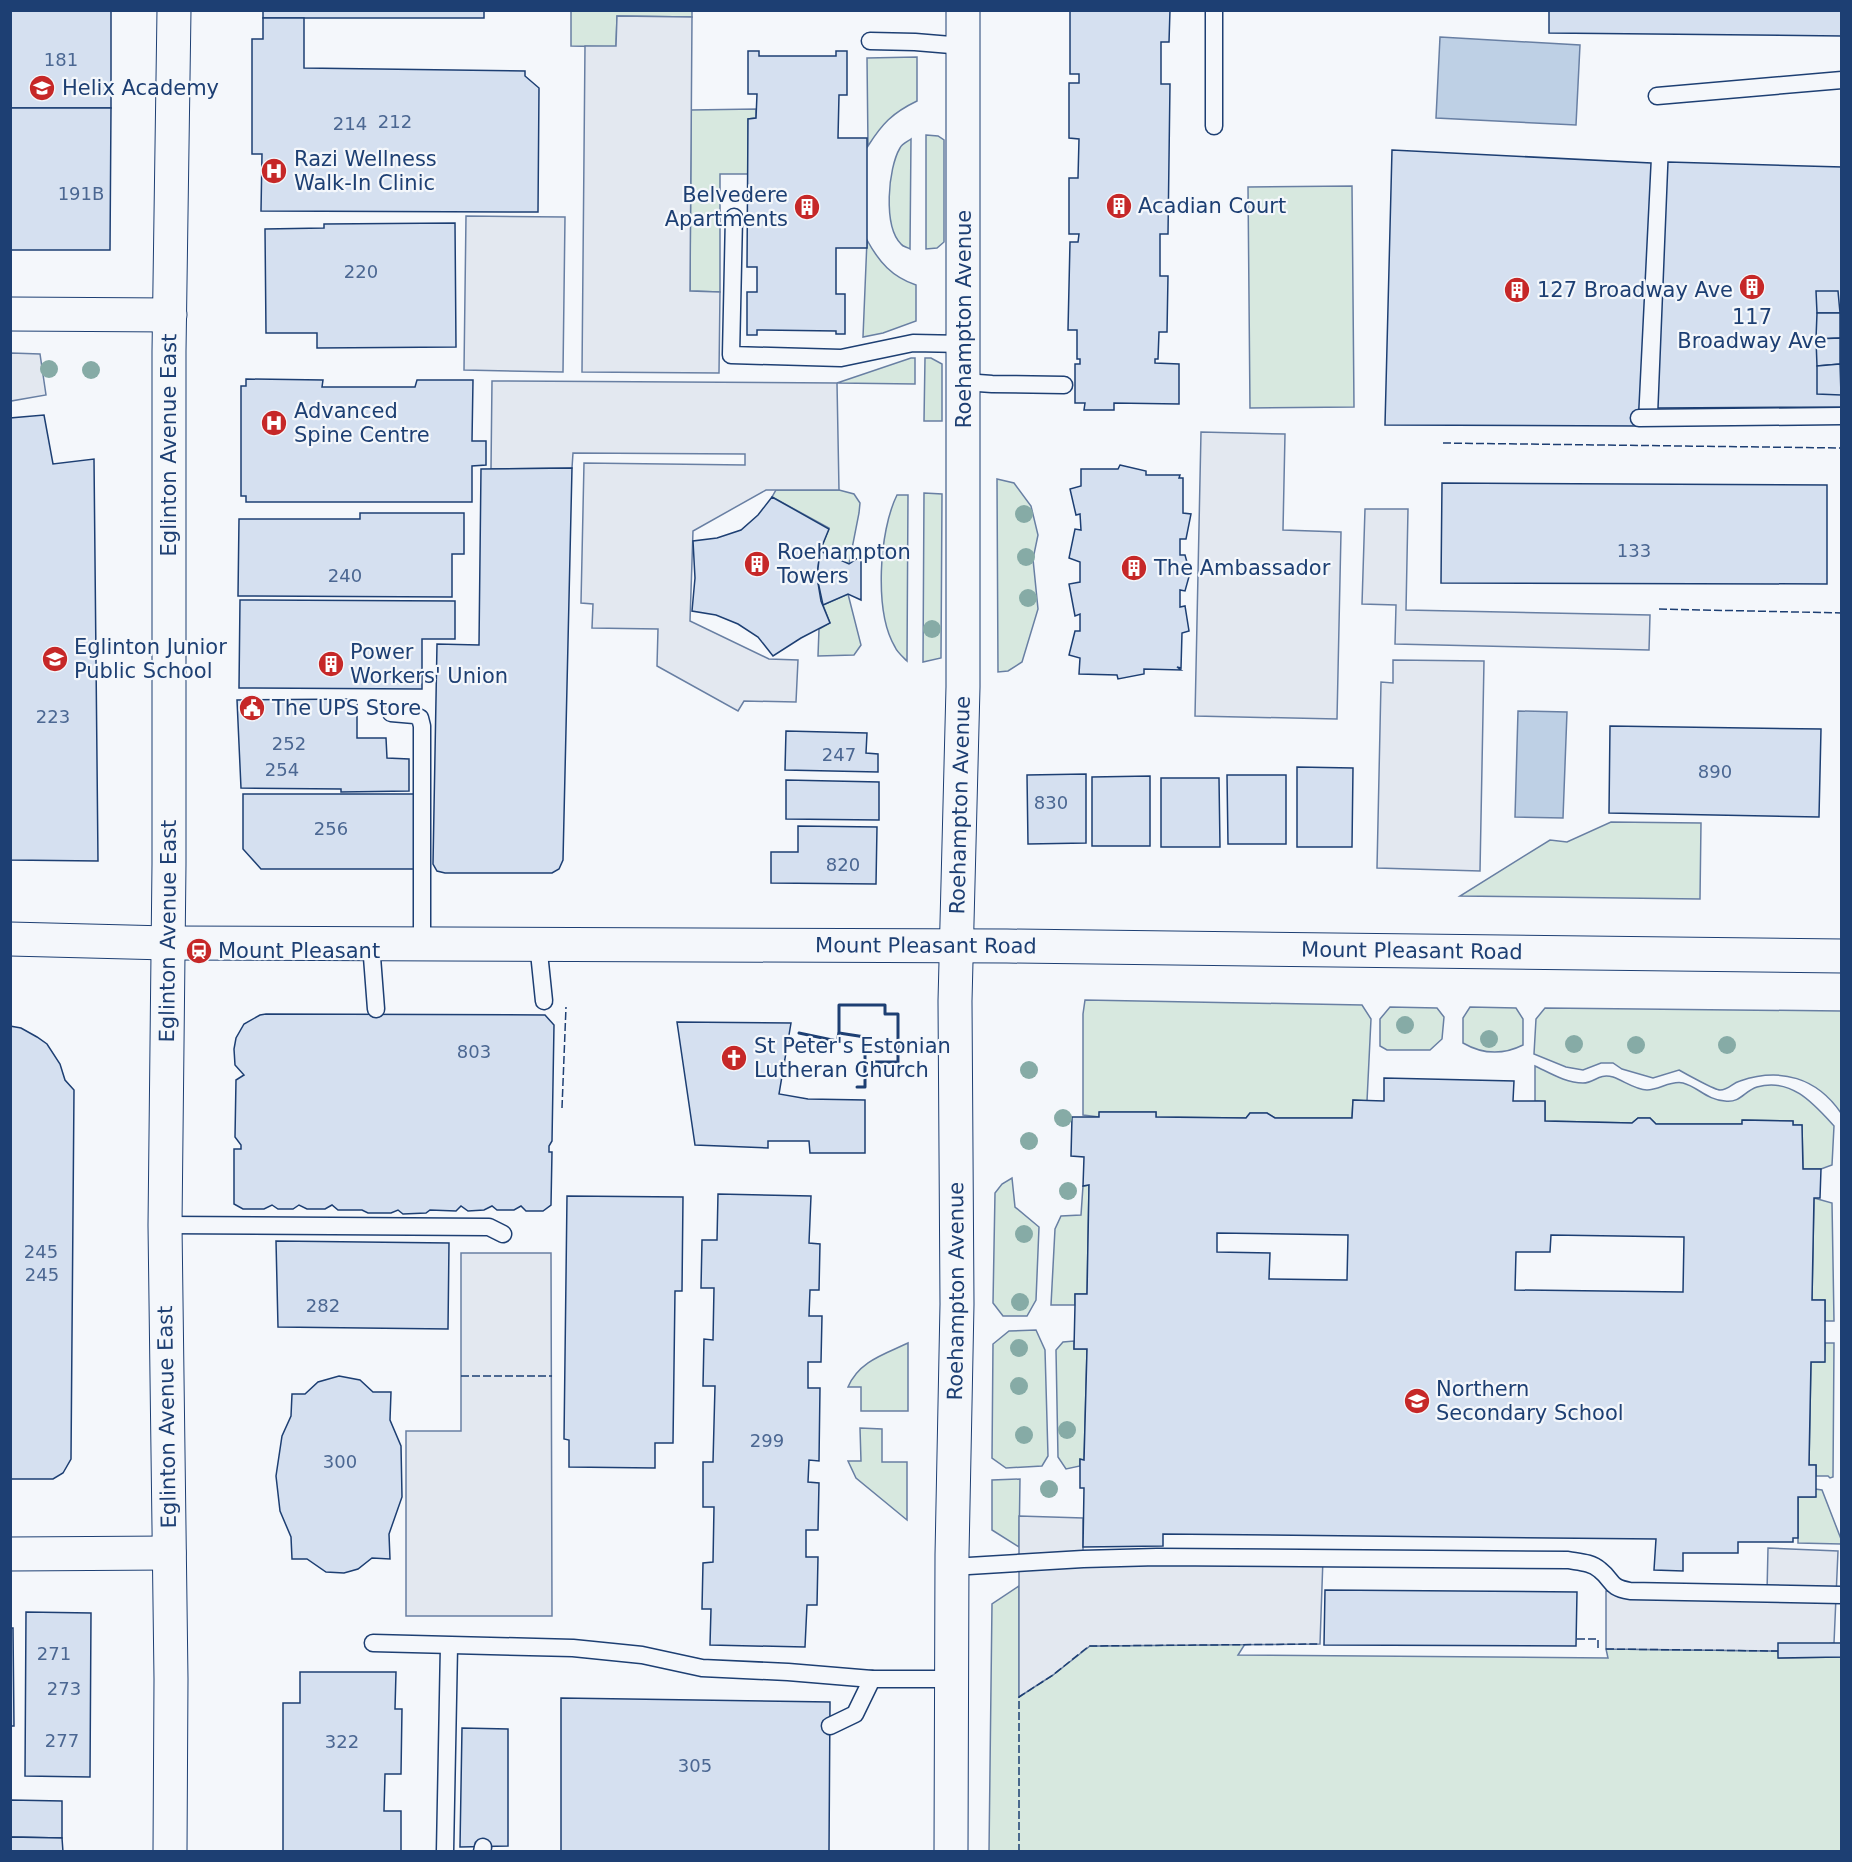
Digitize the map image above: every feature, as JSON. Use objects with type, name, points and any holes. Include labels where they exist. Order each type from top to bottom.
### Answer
[{"type":"main road","name":"Eglinton Avenue East","points":[[170,1851],[171,1679],[165,1225],[174,10]]},
{"type":"main road","name":"Roehampton Avenue","points":[[951,1851],[952,1567],[957,1304],[956,946],[963,687],[963,10]]},
{"type":"main road","points":[[10,314],[170,315]]},
{"type":"main road","name":"Mount Pleasant Road","points":[[10,939],[167,943],[956,946],[1842,956]]},
{"type":"main road","points":[[10,1554],[169,1553]]},
{"type":"lane","points":[[1214,10],[1214,126]]},
{"type":"lane","points":[[870,41],[963,46]]},
{"type":"lane","points":[[1657,96],[1842,80]]},
{"type":"lane","points":[[734,217],[731,355],[841,358],[913,343],[964,344]]},
{"type":"lane","points":[[964,382],[1065,385]]},
{"type":"lane","points":[[1639,417],[1842,416]]},
{"type":"lane","points":[[391,713],[414,715],[420,718],[422,726],[422,944]]},
{"type":"lane","points":[[538,943],[544,1001]]},
{"type":"lane","points":[[371,944],[376,1009]]},
{"type":"lane","points":[[165,1225],[489,1227],[503,1234]]},
{"type":"lane","points":[[952,1567],[1157,1557],[1568,1560],[1587,1563],[1600,1570],[1617,1588],[1630,1591],[1842,1595]]},
{"type":"lane","points":[[373,1643],[573,1648],[642,1655],[702,1668],[872,1679],[953,1679]]},
{"type":"lane","points":[[445,1851],[449,1646]]},
{"type":"lane","points":[[830,1726],[855,1714],[872,1679]]},
{"type":"shaded area","points":[[571,11],[692,11],[692,17],[617,16],[616,47],[571,46]]},
{"type":"shaded area","points":[[617,16],[692,17],[690,291],[720,292],[719,373],[582,372],[585,46],[616,46]]},
{"type":"shaded area","points":[[917,57],[917,101],[888,120],[868,146],[867,58]]},
{"type":"shaded area","points":[[756,109],[756,118],[748,119],[748,174],[720,174],[720,292],[690,291],[691,110]]},
{"type":"shaded area","points":[[926,135],[938,136],[944,140],[944,242],[937,248],[926,249]]},
{"type":"shaded area","points":[[911,139],[910,249],[902,245],[895,236],[889,197],[896,157],[903,144]]},
{"type":"shaded area","points":[[1352,186],[1354,407],[1250,408],[1248,187]]},
{"type":"shaded area","points":[[466,216],[565,217],[563,372],[464,370]]},
{"type":"shaded area","points":[[867,240],[887,268],[900,278],[916,285],[916,321],[883,333],[863,337]]},
{"type":"shaded area","points":[[11,353],[40,354],[46,395],[11,401]]},
{"type":"shaded area","points":[[915,358],[915,384],[837,383]]},
{"type":"shaded area","points":[[925,358],[931,358],[942,364],[942,421],[924,421]]},
{"type":"shaded area","points":[[492,381],[837,383],[839,490],[766,490],[693,531],[690,621],[769,659],[798,660],[796,702],[744,701],[738,711],[657,666],[658,629],[592,628],[593,604],[581,603],[584,463],[745,465],[745,454],[573,453],[572,468],[491,469]]},
{"type":"shaded area","points":[[1201,432],[1285,434],[1283,530],[1341,532],[1337,719],[1195,716]]},
{"type":"shaded area","points":[[997,479],[1014,483],[1031,506],[1038,535],[1033,559],[1038,609],[1022,662],[1008,671],[998,672]]},
{"type":"shaded area","points":[[776,490],[839,490],[854,494],[860,503],[849,564],[820,551],[829,528],[772,497]]},
{"type":"shaded area","points":[[924,493],[942,494],[941,658],[923,662]]},
{"type":"shaded area","points":[[897,495],[908,495],[907,661],[896,649],[888,632],[882,593],[881,571],[886,529]]},
{"type":"shaded area","points":[[1365,509],[1408,509],[1406,610],[1650,615],[1649,650],[1395,644],[1396,605],[1362,604]]},
{"type":"shaded area","points":[[848,594],[861,645],[854,655],[818,656],[819,629],[830,623],[823,605]]},
{"type":"shaded area","points":[[1393,660],[1484,661],[1480,871],[1377,868],[1381,682],[1393,683]]},
{"type":"shaded area","points":[[1611,822],[1701,823],[1700,899],[1460,896],[1550,840],[1567,842]]},
{"type":"shaded area","points":[[1085,1000],[1362,1005],[1371,1019],[1367,1101],[1353,1100],[1352,1118],[1275,1118],[1267,1113],[1250,1113],[1246,1118],[1156,1117],[1156,1112],[1100,1112],[1099,1117],[1083,1115]]},
{"type":"shaded area","points":[[1390,1007],[1437,1008],[1444,1017],[1442,1039],[1430,1050],[1387,1050],[1380,1046],[1380,1019]]},
{"type":"shaded area","points":[[1470,1007],[1516,1008],[1523,1019],[1523,1045],[1493,1052],[1470,1047],[1463,1043],[1463,1018]]},
{"type":"shaded area","points":[[1545,1008],[1841,1011],[1841,1113],[1821,1091],[1797,1079],[1784,1076],[1755,1077],[1720,1090],[1679,1070],[1653,1078],[1622,1069],[1613,1063],[1601,1063],[1583,1070],[1566,1067],[1534,1054],[1536,1019]]},
{"type":"shaded area","points":[[1535,1066],[1577,1083],[1587,1083],[1608,1076],[1647,1090],[1678,1082],[1725,1101],[1739,1099],[1757,1087],[1769,1085],[1791,1089],[1810,1101],[1834,1126],[1832,1165],[1821,1169],[1803,1169],[1802,1125],[1793,1125],[1793,1121],[1743,1120],[1742,1124],[1656,1124],[1650,1118],[1638,1118],[1632,1123],[1545,1121],[1545,1102],[1535,1101]]},
{"type":"shaded area","points":[[1012,1178],[1015,1207],[1039,1227],[1036,1300],[1027,1316],[1003,1316],[993,1303],[995,1193],[1002,1184]]},
{"type":"shaded area","points":[[1089,1185],[1087,1294],[1075,1294],[1075,1305],[1051,1305],[1055,1229],[1061,1216],[1081,1215],[1083,1186]]},
{"type":"shaded area","points":[[1814,1198],[1832,1203],[1834,1321],[1825,1321],[1825,1300],[1812,1300]]},
{"type":"shaded area","points":[[461,1253],[551,1253],[552,1616],[406,1616],[406,1431],[461,1431]]},
{"type":"shaded area","points":[[1036,1330],[1045,1350],[1048,1456],[1042,1466],[1006,1468],[992,1458],[993,1344],[1009,1331]]},
{"type":"shaded area","points":[[1074,1341],[1074,1349],[1087,1349],[1084,1460],[1080,1460],[1080,1466],[1066,1469],[1058,1457],[1056,1350],[1063,1342]]},
{"type":"shaded area","points":[[908,1343],[908,1411],[861,1411],[861,1387],[848,1387],[853,1378],[874,1359]]},
{"type":"shaded area","points":[[1825,1343],[1834,1343],[1833,1477],[1830,1478],[1816,1476],[1816,1465],[1809,1465],[1811,1362],[1824,1362]]},
{"type":"shaded area","points":[[860,1428],[882,1429],[882,1462],[907,1462],[907,1520],[856,1478],[848,1461],[861,1461]]},
{"type":"shaded area","points":[[1020,1479],[1019,1547],[992,1530],[992,1480]]},
{"type":"shaded area","points":[[1815,1489],[1822,1490],[1841,1544],[1798,1543],[1798,1497],[1815,1497]]},
{"type":"shaded area","points":[[1019,1516],[1083,1518],[1083,1558],[1323,1558],[1320,1644],[1090,1646],[1053,1675],[1019,1697]]},
{"type":"shaded area","points":[[1768,1548],[1838,1551],[1834,1643],[1778,1651],[1606,1649],[1606,1591],[1767,1592]]},
{"type":"shaded area","points":[[1019,1586],[1019,1696],[1053,1675],[1089,1646],[1245,1644],[1238,1655],[1608,1658],[1606,1649],[1778,1651],[1779,1658],[1841,1657],[1841,1851],[989,1852],[992,1604]]},
{"type":"water","points":[[1440,37],[1580,45],[1576,125],[1436,118]]},
{"type":"water","points":[[1518,711],[1567,712],[1563,818],[1515,817]]},
{"type":"building","points":[[10,10],[111,10],[111,108],[10,108]]},
{"type":"building","points":[[263,10],[484,10],[484,18],[263,18]]},
{"type":"building","name":"Acadian Court","points":[[1070,10],[1170,10],[1169,42],[1161,42],[1161,84],[1170,84],[1168,234],[1160,234],[1160,276],[1168,276],[1167,332],[1159,332],[1158,359],[1155,359],[1155,363],[1179,364],[1179,404],[1114,403],[1114,410],[1084,410],[1085,403],[1075,403],[1075,364],[1080,364],[1080,359],[1077,359],[1077,330],[1068,330],[1070,242],[1078,242],[1079,234],[1069,234],[1069,178],[1078,178],[1079,139],[1069,138],[1069,83],[1079,83],[1079,74],[1070,74]]},
{"type":"building","points":[[1549,10],[1842,10],[1842,36],[1549,33]]},
{"type":"building","points":[[263,18],[304,18],[304,68],[525,71],[525,76],[539,88],[538,212],[261,211],[262,154],[252,154],[252,39],[263,39]]},
{"type":"building","name":"Belvedere Apartments","points":[[748,51],[759,51],[759,56],[836,56],[836,51],[847,51],[847,95],[839,95],[838,138],[867,138],[867,248],[836,248],[836,294],[845,294],[845,334],[836,334],[836,331],[757,330],[757,335],[747,335],[747,292],[757,292],[757,267],[747,267],[748,119],[756,118],[757,94],[748,94]]},
{"type":"building","points":[[10,108],[111,108],[110,250],[10,250]]},
{"type":"building","name":"127 Broadway Ave","points":[[1392,150],[1651,163],[1638,426],[1385,425]]},
{"type":"building","name":"117 Broadway Ave","points":[[1668,162],[1842,167],[1842,407],[1658,408]]},
{"type":"building","points":[[455,223],[456,347],[317,348],[317,333],[266,333],[265,229],[324,228],[324,224]]},
{"type":"building","points":[[1816,291],[1838,291],[1840,313],[1817,313]]},
{"type":"building","points":[[1817,313],[1840,313],[1840,338],[1816,339]]},
{"type":"building","points":[[1840,338],[1840,364],[1817,366],[1816,339]]},
{"type":"building","points":[[1840,364],[1841,395],[1817,394],[1817,366]]},
{"type":"building","points":[[246,379],[323,380],[322,387],[415,387],[417,380],[473,380],[472,441],[486,441],[486,465],[472,466],[472,502],[246,502],[246,496],[241,496],[241,386],[246,386]]},
{"type":"building","name":"Eglinton Junior Public School","points":[[44,415],[53,464],[94,459],[98,861],[10,860],[10,418]]},
{"type":"building","name":"The Ambassador","points":[[1120,465],[1146,471],[1146,475],[1180,475],[1179,478],[1183,478],[1183,513],[1191,514],[1186,539],[1180,539],[1180,555],[1185,555],[1190,573],[1185,591],[1180,590],[1180,607],[1185,606],[1189,631],[1182,633],[1181,668],[1177,667],[1181,670],[1144,669],[1144,674],[1118,679],[1117,675],[1079,674],[1080,658],[1069,655],[1075,631],[1080,631],[1080,614],[1075,616],[1069,584],[1080,582],[1080,562],[1069,558],[1075,529],[1081,530],[1080,514],[1076,515],[1070,489],[1081,486],[1081,469],[1118,469]]},
{"type":"building","points":[[572,468],[563,860],[559,869],[552,873],[445,873],[437,871],[433,864],[437,644],[479,645],[481,469]]},
{"type":"building","points":[[1442,483],[1827,485],[1827,584],[1441,583]]},
{"type":"building","name":"Roehampton Towers","points":[[772,497],[829,529],[820,551],[817,577],[821,601],[830,623],[773,656],[758,637],[738,624],[716,615],[692,611],[695,578],[693,541],[717,538],[741,530],[758,515]]},
{"type":"building","points":[[360,513],[464,513],[464,554],[452,554],[452,597],[238,596],[239,519],[360,519]]},
{"type":"building","points":[[820,551],[849,564],[861,556],[861,600],[848,594],[823,605],[817,577]]},
{"type":"building","name":"Power Workers' Union","points":[[240,600],[455,601],[455,639],[422,639],[422,689],[239,688]]},
{"type":"building","points":[[357,699],[357,738],[386,738],[387,758],[409,759],[409,791],[341,792],[341,789],[241,788],[237,700]]},
{"type":"building","points":[[1610,726],[1821,729],[1819,817],[1609,813]]},
{"type":"building","points":[[786,731],[867,733],[866,753],[878,754],[878,772],[785,770]]},
{"type":"building","points":[[1297,767],[1353,768],[1352,847],[1297,847]]},
{"type":"building","points":[[1086,774],[1086,843],[1028,844],[1027,775]]},
{"type":"building","points":[[1227,775],[1286,775],[1286,844],[1228,844]]},
{"type":"building","points":[[1150,776],[1150,846],[1092,846],[1092,777]]},
{"type":"building","points":[[1161,778],[1219,778],[1220,847],[1161,847]]},
{"type":"building","points":[[786,780],[879,782],[879,820],[786,819]]},
{"type":"building","points":[[243,794],[419,794],[420,869],[261,869],[243,849]]},
{"type":"building","points":[[798,826],[877,827],[876,884],[771,883],[771,852],[798,852]]},
{"type":"building","points":[[266,1014],[545,1015],[554,1025],[552,1141],[549,1146],[549,1152],[552,1152],[551,1205],[543,1211],[526,1211],[521,1206],[514,1210],[497,1210],[492,1206],[484,1210],[468,1211],[461,1206],[456,1211],[430,1210],[426,1213],[403,1214],[398,1210],[391,1213],[368,1213],[362,1210],[338,1210],[332,1205],[325,1209],[307,1209],[299,1205],[293,1209],[278,1209],[272,1205],[264,1209],[243,1209],[234,1204],[234,1149],[241,1149],[235,1137],[236,1080],[244,1075],[235,1065],[234,1049],[236,1038],[244,1024]]},
{"type":"building","name":"St Peter's Estonian Lutheran Church","points":[[677,1022],[791,1023],[779,1094],[808,1099],[865,1100],[865,1153],[810,1153],[809,1141],[768,1141],[768,1148],[695,1145]]},
{"type":"building","points":[[10,1026],[21,1028],[47,1044],[60,1064],[65,1080],[74,1090],[71,1459],[63,1473],[53,1479],[10,1479]]},
{"type":"building","name":"Northern Secondary School","points":[[1384,1078],[1514,1081],[1513,1101],[1545,1101],[1545,1121],[1632,1123],[1638,1118],[1650,1118],[1656,1124],[1742,1124],[1742,1120],[1793,1121],[1793,1125],[1802,1125],[1803,1169],[1821,1169],[1820,1198],[1814,1198],[1812,1300],[1825,1300],[1825,1362],[1811,1362],[1809,1465],[1816,1465],[1816,1497],[1798,1497],[1798,1538],[1793,1538],[1793,1542],[1738,1542],[1738,1553],[1683,1553],[1683,1571],[1654,1570],[1656,1539],[1163,1534],[1163,1546],[1083,1547],[1084,1488],[1080,1488],[1080,1459],[1084,1460],[1087,1349],[1074,1349],[1075,1294],[1087,1294],[1089,1185],[1083,1186],[1084,1157],[1071,1156],[1072,1117],[1099,1117],[1099,1112],[1156,1112],[1156,1117],[1246,1118],[1250,1113],[1267,1113],[1275,1118],[1352,1118],[1353,1100],[1384,1101]],"holes":[[[1217,1233],[1348,1235],[1347,1280],[1269,1279],[1270,1253],[1217,1252]],[[1551,1235],[1684,1237],[1683,1292],[1515,1290],[1516,1252],[1550,1252]]]},
{"type":"building","points":[[718,1194],[811,1196],[809,1243],[820,1244],[819,1290],[810,1290],[809,1316],[822,1316],[821,1362],[808,1362],[808,1388],[820,1388],[819,1461],[809,1460],[808,1482],[819,1483],[818,1530],[806,1530],[806,1557],[818,1557],[817,1605],[807,1605],[805,1647],[710,1645],[711,1609],[702,1609],[703,1563],[713,1562],[714,1507],[703,1507],[703,1462],[713,1462],[715,1386],[703,1386],[704,1339],[713,1340],[714,1288],[701,1288],[702,1240],[717,1240]]},
{"type":"building","points":[[567,1196],[683,1197],[682,1291],[675,1291],[673,1443],[655,1443],[655,1468],[569,1467],[569,1440],[564,1439]]},
{"type":"building","points":[[276,1241],[449,1243],[448,1329],[278,1327]]},
{"type":"building","points":[[339,1376],[360,1380],[373,1392],[391,1392],[390,1420],[401,1446],[402,1497],[389,1534],[390,1559],[372,1558],[358,1569],[344,1573],[326,1572],[307,1559],[292,1559],[291,1537],[280,1511],[276,1476],[282,1436],[291,1416],[292,1394],[305,1394],[318,1382]]},
{"type":"building","points":[[1325,1590],[1577,1592],[1576,1646],[1324,1645]]},
{"type":"building","points":[[26,1612],[91,1613],[90,1777],[25,1776]]},
{"type":"building","points":[[10,1628],[13,1628],[14,1726],[10,1726]]},
{"type":"building","points":[[1778,1643],[1842,1643],[1842,1657],[1778,1658]]},
{"type":"building","points":[[300,1672],[396,1672],[395,1709],[402,1709],[401,1774],[385,1774],[384,1811],[401,1811],[401,1852],[283,1852],[283,1703],[300,1703]]},
{"type":"building","points":[[561,1698],[830,1702],[829,1852],[561,1852]]},
{"type":"building","points":[[462,1728],[508,1729],[508,1846],[460,1847]]},
{"type":"building","points":[[10,1800],[62,1801],[62,1838],[10,1837]]},
{"type":"building","points":[[10,1837],[62,1838],[63,1852],[10,1852]]},
{"type":"fence","points":[[1443,443],[1842,448]]},
{"type":"fence","points":[[1659,609],[1842,613]]},
{"type":"fence","points":[[562,1108],[566,1007]]},
{"type":"fence","points":[[461,1376],[552,1376]]},
{"type":"fence","points":[[1577,1639],[1598,1639],[1598,1648]]},
{"type":"fence","points":[[1019,1852],[1019,1697],[1053,1675],[1089,1646],[1320,1644]]},
{"type":"fence","points":[[1606,1649],[1778,1651]]},
{"type":"wall","points":[[839,1033],[839,1005],[885,1005],[885,1014],[898,1014],[898,1062],[872,1062]]},
{"type":"wall","points":[[799,1033],[837,1041],[839,1033],[865,1037],[865,1087],[857,1087]]},
{"type":"place","name":"Helix Academy","points":[[42,88]]},
{"type":"place","name":"Razi Wellness Walk-In Clinic","points":[[274,171]]},
{"type":"place","name":"Acadian Court","points":[[1119,206]]},
{"type":"place","name":"Belvedere Apartments","points":[[807,207]]},
{"type":"place","name":"117 Broadway Ave","points":[[1752,287]]},
{"type":"place","name":"127 Broadway Ave","points":[[1517,290]]},
{"type":"place","name":"Advanced Spine Centre","points":[[274,423]]},
{"type":"place","name":"Roehampton Towers","points":[[757,564]]},
{"type":"place","name":"The Ambassador","points":[[1134,568]]},
{"type":"place","name":"Eglinton Junior Public School","points":[[55,659]]},
{"type":"place","name":"Power Workers' Union","points":[[331,664]]},
{"type":"place","name":"The UPS Store","points":[[252,708]]},
{"type":"place","name":"Mount Pleasant","points":[[199,951]]},
{"type":"place","name":"St Peter's Estonian Lutheran Church","points":[[734,1058]]},
{"type":"place","name":"Northern Secondary School","points":[[1417,1401]]}]
